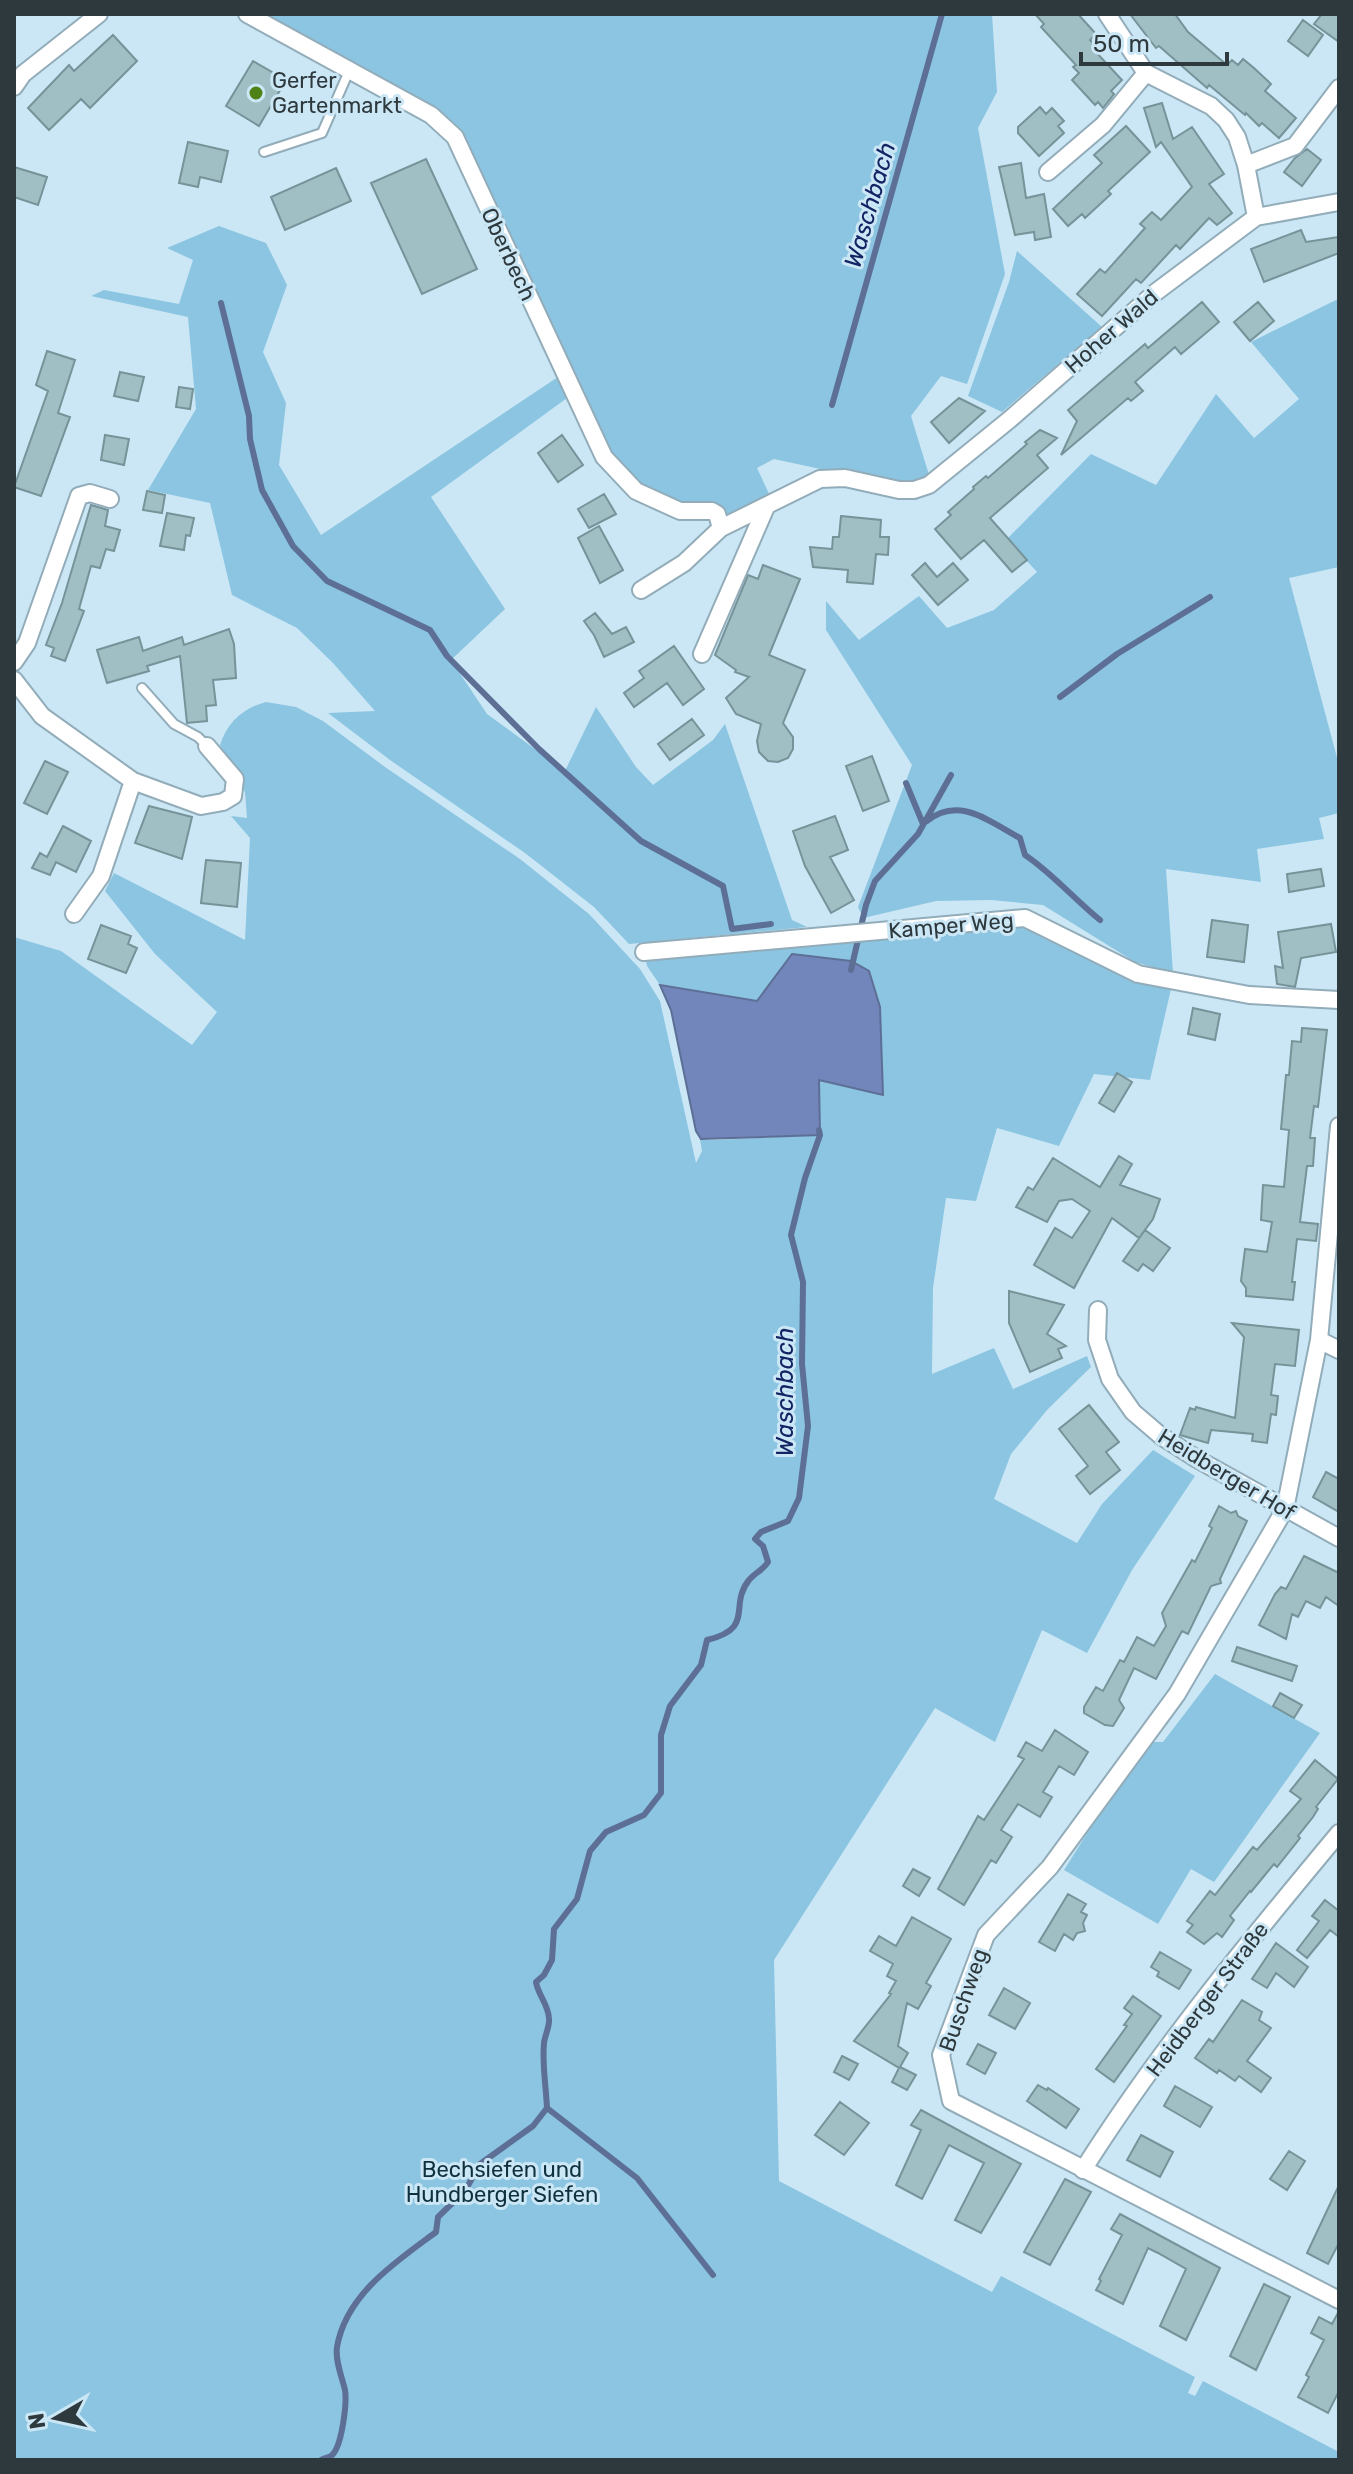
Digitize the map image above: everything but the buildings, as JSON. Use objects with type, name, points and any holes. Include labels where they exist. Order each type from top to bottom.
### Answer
[{"type":"street","points":[[14,87],[23,74],[99,14]]},
{"type":"street","name":"Oberbech","points":[[247,14],[431,115],[455,137],[604,457],[636,491],[680,511],[712,511],[717,514],[721,528]]},
{"type":"street","points":[[1107,14],[1146,73],[1211,106],[1226,120],[1237,137],[1246,165],[1256,217]]},
{"type":"street","points":[[1048,172],[1103,125],[1146,73]]},
{"type":"street","points":[[1246,165],[1295,146],[1339,88]]},
{"type":"street","name":"Hoher Wald","points":[[766,507],[820,479],[845,478],[899,490],[914,490],[929,485],[1156,292],[1256,217],[1339,202]]},
{"type":"street","points":[[14,662],[27,643],[79,496],[90,493],[110,499]]},
{"type":"street","points":[[641,590],[684,563],[721,528],[766,507]]},
{"type":"street","points":[[702,654],[766,507]]},
{"type":"street","points":[[14,680],[42,716],[133,781],[201,806],[223,802],[233,796],[235,779],[207,746]]},
{"type":"street","points":[[74,914],[101,876],[133,781]]},
{"type":"street","name":"Kamper Weg","points":[[644,952],[1025,918],[1138,974],[1249,995],[1339,1000]]},
{"type":"street","points":[[1285,1509],[1319,1340],[1339,1126]]},
{"type":"street","name":"Heidberger Hof","points":[[1098,1310],[1097,1340],[1110,1379],[1133,1412],[1161,1436],[1339,1538]]},
{"type":"street","points":[[1319,1340],[1339,1350]]},
{"type":"street","name":"Buschweg","points":[[1285,1509],[1177,1694],[1050,1867],[986,1935],[941,2055],[951,2101],[1339,2300]]},
{"type":"street","name":"Heidberger Straße","points":[[1083,2170],[1110,2127],[1227,1971],[1339,1833]]},
{"type":"lane","points":[[264,152],[322,133],[349,71]]},
{"type":"lane","points":[[142,688],[174,724],[207,746]]},
{"type":"green space","points":[[262,14],[992,14],[997,92],[978,128],[1005,274],[967,384],[941,376],[911,416],[929,475],[909,485],[856,471],[825,470],[774,459],[757,468],[770,496],[725,515],[694,508],[632,480],[614,462],[453,122]]},
{"type":"green space","points":[[219,226],[266,243],[287,285],[263,352],[286,403],[279,465],[321,535],[558,377],[567,398],[431,497],[505,609],[451,660],[487,714],[565,771],[596,707],[636,767],[653,785],[713,740],[725,724],[792,920],[807,927],[629,944],[594,907],[525,853],[328,713],[375,711],[297,628],[232,595],[210,503],[148,490],[196,409],[188,317],[91,296],[104,290],[179,304],[193,260],[167,248]]},
{"type":"green space","points":[[1017,251],[1102,327],[1002,412],[968,396]]},
{"type":"green space","points":[[1338,299],[1339,567],[1289,578],[1339,765],[1339,813],[1319,818],[1324,839],[1257,849],[1261,882],[1166,869],[1173,973],[1135,962],[1043,905],[991,900],[936,901],[859,919],[862,915],[858,907],[912,765],[826,630],[826,601],[859,640],[919,596],[947,628],[994,610],[1037,572],[1007,539],[1091,454],[1156,485],[1216,394],[1254,438],[1299,399],[1251,342]]},
{"type":"green space","name":"Bechsiefen und Hundberger Siefen","points":[[266,702],[296,707],[323,721],[520,859],[589,914],[640,969],[660,1001],[696,1163],[702,1151],[699,1134],[706,1140],[820,1135],[792,955],[757,1001],[660,985],[647,966],[646,961],[652,957],[1038,920],[1129,976],[1171,989],[1150,1080],[1094,1074],[1059,1146],[997,1128],[976,1201],[946,1198],[933,1288],[932,1374],[994,1348],[1013,1389],[1087,1356],[1091,1367],[1047,1410],[1011,1454],[994,1499],[1077,1543],[1102,1504],[1153,1450],[1195,1476],[1132,1570],[1087,1653],[1042,1630],[995,1742],[935,1708],[774,1960],[779,2181],[992,2292],[1001,2276],[1195,2377],[1188,2393],[1195,2396],[1203,2381],[1339,2452],[1337,2460],[14,2460],[14,937],[61,951],[192,1045],[217,1012],[155,954],[105,891],[114,873],[245,940],[250,838],[231,816],[247,818],[245,792],[220,745],[237,718],[250,708]]},
{"type":"green space","points":[[1215,1674],[1320,1733],[1214,1882],[1191,1869],[1158,1924],[1064,1870],[1108,1800],[1153,1742],[1163,1742]]},
{"type":"shaded area","points":[[792,954],[851,961],[869,971],[880,1007],[883,1095],[819,1080],[820,1135],[701,1139],[696,1131],[671,1010],[660,985],[757,1001]]},
{"type":"waterway","name":"Waschbach","points":[[832,405],[942,14]]},
{"type":"waterway","points":[[221,303],[249,416],[250,439],[262,490],[293,546],[327,581],[430,630],[447,656],[539,749],[641,841],[723,886],[732,929],[771,924]]},
{"type":"waterway","points":[[1060,697],[1117,654],[1210,597]]},
{"type":"waterway","name":"Waschbach","points":[[851,970],[866,905],[875,881],[918,834],[951,775]]},
{"type":"waterway","name":"Waschbach","points":[[906,783],[923,824]]},
{"type":"waterway","points":[[927,821],[951,810],[963,811],[1020,838],[1025,855],[1100,920]]},
{"type":"waterway","name":"Waschbach","points":[[321,2460],[335,2451],[343,2425],[345,2390],[337,2347],[351,2311],[375,2280],[436,2232],[438,2217],[465,2191],[480,2164],[533,2126],[547,2108],[544,2043],[549,2018],[536,1982],[552,1960],[554,1929],[577,1899],[590,1851],[606,1832],[644,1815],[661,1793],[661,1735],[670,1706],[701,1665],[707,1640],[722,1635],[736,1623],[743,1590],[768,1562],[763,1546],[755,1539],[761,1532],[788,1521],[799,1498],[808,1426],[802,1364],[803,1282],[791,1235],[819,1130]]},
{"type":"waterway","points":[[547,2108],[637,2178],[713,2275]]},
{"type":"place","name":"Gerfer Gartenmarkt","points":[[256,93]]}]
